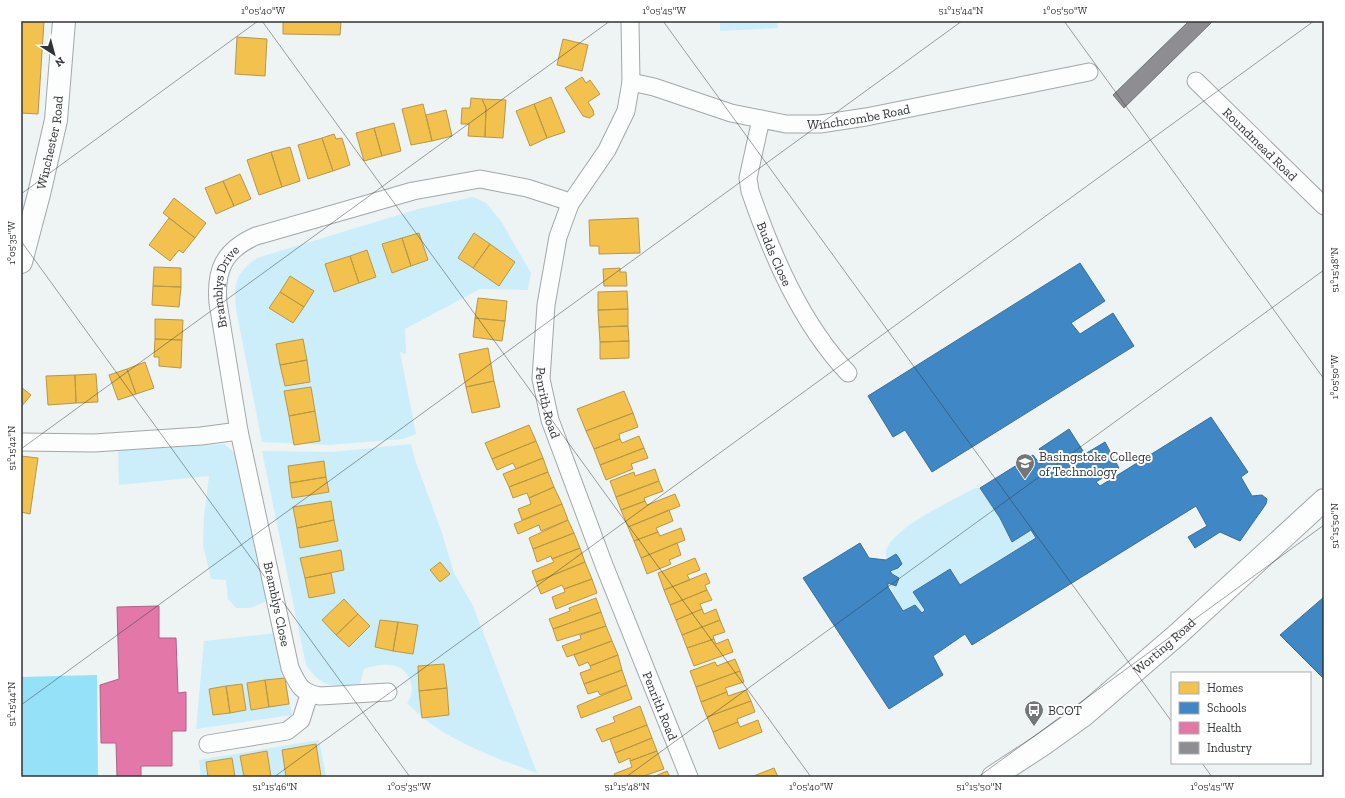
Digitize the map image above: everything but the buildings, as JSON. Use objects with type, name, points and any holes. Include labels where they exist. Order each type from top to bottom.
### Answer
[{"type":"street","name":"Winchester Road","points":[[21,262],[39,194],[56,120],[64,21]]},
{"type":"street","name":"Penrith Road","points":[[630,21],[630,82],[626,111],[607,150],[570,204],[558,238],[546,305],[541,379],[547,409],[604,565],[690,777]]},
{"type":"street","name":"Winchcombe Road","points":[[630,82],[654,87],[731,113],[786,124],[820,124],[866,117],[1089,72]]},
{"type":"street","name":"Roundmead Road","points":[[1196,81],[1324,206]]},
{"type":"street","name":"Budds Close","points":[[761,119],[749,172],[750,191],[794,296],[828,349],[848,373]]},
{"type":"street","name":"Bramblys Drive","points":[[239,431],[216,288],[222,264],[230,252],[241,243],[256,236],[413,191],[480,179],[527,188],[564,200],[570,204]]},
{"type":"street","points":[[21,442],[94,443],[201,436],[239,431]]},
{"type":"street","name":"Bramblys Close","points":[[239,431],[290,668],[298,686],[309,694]]},
{"type":"street","name":"Worting Road","points":[[993,777],[1042,745],[1090,710],[1178,634],[1324,500]]},
{"type":"street","points":[[208,744],[287,731],[301,720],[309,694],[320,696],[388,692]]},
{"type":"shaded area","points":[[720,21],[777,21],[778,28],[720,31]]},
{"type":"shaded area","points":[[473,197],[486,203],[501,221],[531,273],[528,290],[480,289],[405,329],[406,354],[400,352],[416,434],[403,439],[328,445],[262,442],[236,309],[236,286],[240,274],[244,269],[257,258],[418,209]]},
{"type":"shaded area","points":[[224,444],[234,452],[238,462],[267,601],[250,608],[236,608],[228,599],[226,580],[211,579],[203,545],[204,516],[209,476],[119,485],[118,450]]},
{"type":"shaded area","points":[[411,444],[415,460],[441,530],[454,573],[473,606],[537,773],[484,753],[435,727],[407,703],[412,693],[411,683],[404,670],[398,667],[392,665],[378,665],[364,669],[360,684],[336,686],[330,685],[318,679],[306,665],[262,451],[332,452]]},
{"type":"shaded area","points":[[975,488],[980,488],[1000,518],[1012,542],[1031,530],[1036,538],[960,585],[950,569],[913,592],[925,610],[922,613],[915,605],[903,611],[888,583],[896,586],[899,578],[890,571],[898,568],[902,564],[896,555],[886,560],[887,548],[902,531],[926,514]]},
{"type":"shaded area","points":[[277,633],[292,715],[196,729],[204,641]]},
{"type":"shaded area","points":[[97,675],[98,777],[21,777],[21,677]]},
{"type":"shaded area","points":[[319,740],[326,777],[201,777],[199,760]]},
{"type":"place","name":"Basingstoke College of Technology","points":[[1025,480]]},
{"type":"place","name":"BCOT","points":[[1034,727]]}]
